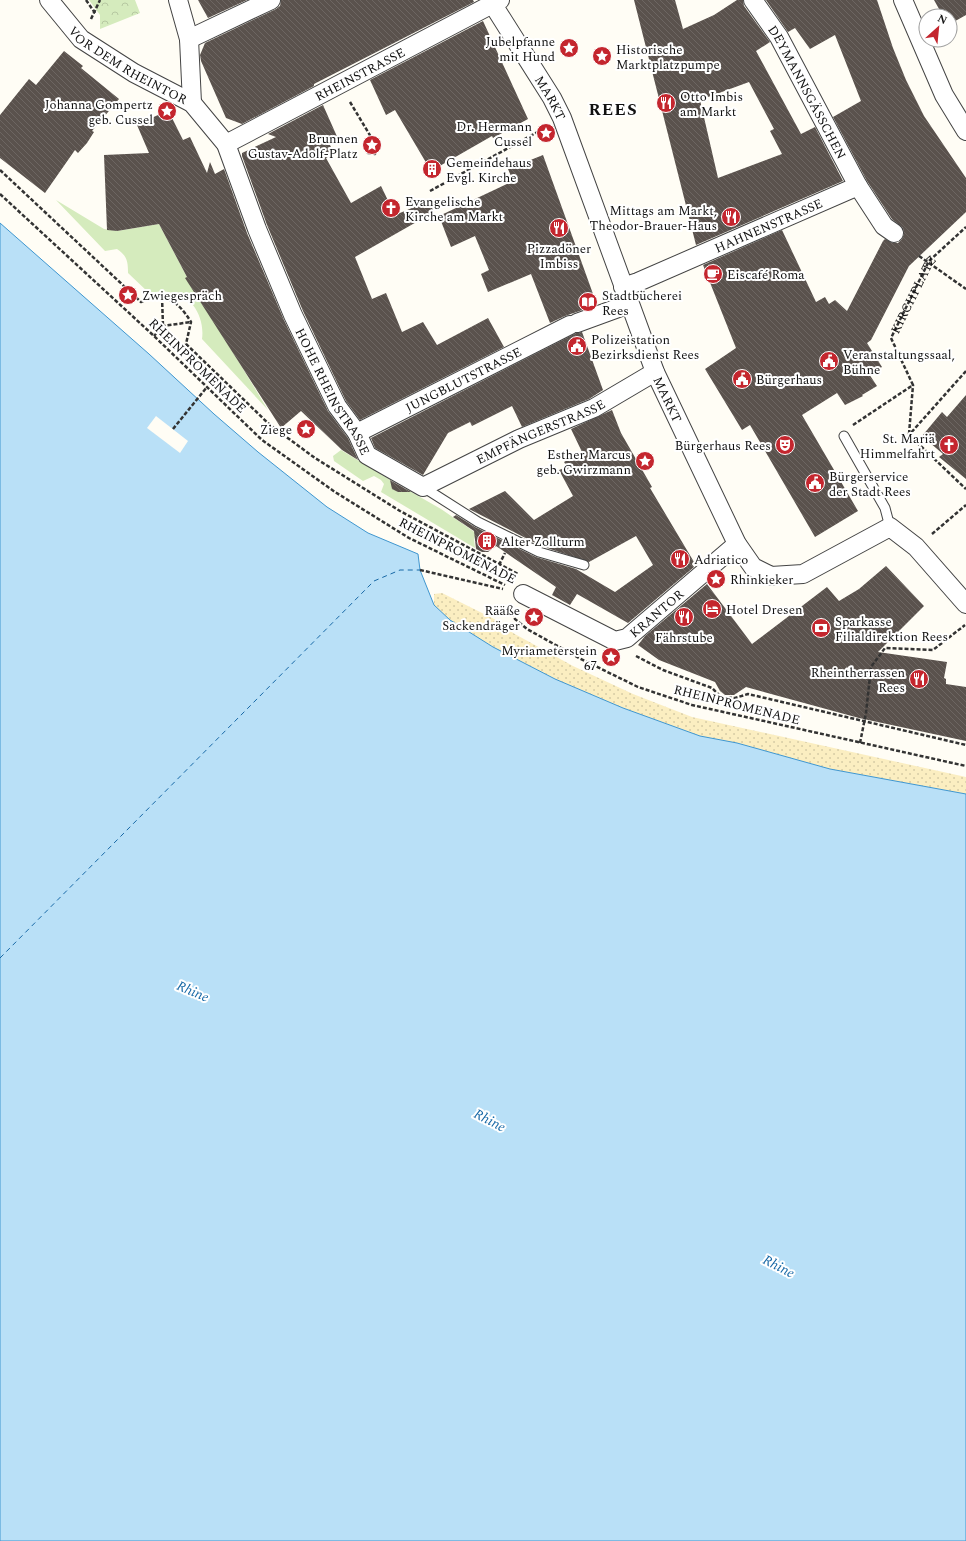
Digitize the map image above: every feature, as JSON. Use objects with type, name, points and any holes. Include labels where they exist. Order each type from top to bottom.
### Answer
[{"type":"street","name":"VOR DEM RHEINTOR","points":[[49,0],[81,39],[134,73],[192,103],[226,144]]},
{"type":"street","points":[[178,0],[189,38],[192,103]]},
{"type":"street","points":[[189,38],[271,0]]},
{"type":"street","name":"DEYMANNSGÄSSCHEN","points":[[754,0],[779,37],[858,186]]},
{"type":"street","points":[[902,0],[944,95],[966,131]]},
{"type":"street","name":"RHEINSTRASSE","points":[[226,144],[494,1]]},
{"type":"street","name":"MARKT","points":[[494,1],[552,98],[562,118],[655,372],[737,544],[753,567],[771,576],[803,574],[890,528]]},
{"type":"street","name":"HOHE RHEINSTRASSE","points":[[226,144],[258,229],[293,315],[336,406],[357,433],[367,455],[423,487]]},
{"type":"street","points":[[858,186],[884,226],[894,233]]},
{"type":"street","name":"HAHNENSTRASSE","points":[[623,287],[638,282],[858,186]]},
{"type":"street","name":"JUNGBLUTSTRASSE","points":[[357,433],[573,324],[629,304]]},
{"type":"street","name":"EMPFÄNGERSTRASSE","points":[[423,487],[519,440],[594,408],[655,372]]},
{"type":"street","points":[[890,528],[916,547],[966,604]]},
{"type":"street","name":"KRANTOR","points":[[523,594],[615,641],[627,638],[737,544]]},
{"type":"lane","points":[[844,436],[885,508],[890,528]]},
{"type":"lane","name":"HOHE RHEINSTRASSE","points":[[423,487],[478,522],[540,552],[584,565]]},
{"type":"path","points":[[86,0],[95,12]]},
{"type":"path","points":[[340,84],[371,137],[378,144],[375,154],[368,153],[364,144],[371,137]]},
{"type":"path","points":[[430,191],[489,160],[562,118]]},
{"type":"path","points":[[0,170],[142,302],[152,298],[162,297],[181,306],[191,322],[186,344],[270,425],[315,458],[400,511],[499,565],[536,583],[523,594],[420,570]]},
{"type":"path","name":"RHEINPROMENADE","points":[[0,194],[154,336],[262,440],[335,492],[409,538],[523,594],[513,607],[515,619],[527,629],[579,658],[638,687],[692,705],[966,766]]},
{"type":"path","name":"KIRCHPLATZ","points":[[913,385],[891,338],[930,262],[966,227]]},
{"type":"path","points":[[920,256],[966,289]]},
{"type":"path","points":[[162,297],[163,326]]},
{"type":"path","points":[[154,336],[163,326],[191,322]]},
{"type":"path","points":[[908,435],[966,371]]},
{"type":"path","points":[[908,435],[913,385]]},
{"type":"path","points":[[844,436],[855,422],[913,385]]},
{"type":"path","points":[[173,429],[207,387]]},
{"type":"path","points":[[908,435],[966,490]]},
{"type":"path","points":[[916,547],[966,505]]},
{"type":"path","points":[[499,565],[507,548]]},
{"type":"path","points":[[860,743],[871,666],[885,648],[933,650],[966,625]]},
{"type":"path","points":[[615,641],[633,655],[663,670],[712,688],[721,697],[735,698],[748,694],[966,746]]},
{"type":"green space","points":[[89,0],[135,0],[140,13],[100,29],[100,15]]},
{"type":"green space","points":[[56,200],[104,229],[117,231],[159,224],[187,277],[268,410],[202,339],[199,315],[190,302],[176,293],[149,293],[128,273],[127,262],[123,254],[117,249],[105,251]]},
{"type":"green space","points":[[341,450],[392,481],[392,488],[398,492],[406,489],[441,509],[476,533],[474,539],[475,548],[381,492],[384,484],[381,480],[374,476],[363,481],[334,461],[333,456]]},
{"type":"sand","points":[[442,593],[504,624],[513,633],[573,666],[633,694],[692,717],[966,777],[966,794],[830,769],[737,743],[700,736],[623,708],[555,679],[493,647],[450,620],[434,605],[434,594]]},
{"type":"water","name":"Rhine","points":[[0,223],[149,354],[214,414],[258,452],[327,507],[368,533],[418,554],[420,570],[434,605],[450,620],[493,647],[555,679],[623,708],[700,736],[737,743],[830,769],[966,794],[966,1541],[0,1541]]},
{"type":"pier","points":[[156,416],[188,441],[180,453],[147,428]]},
{"type":"building","points":[[198,0],[247,0],[208,18]]},
{"type":"building","points":[[281,0],[473,0],[474,2],[314,84],[314,86],[242,124],[226,118],[201,61],[200,55],[205,43],[276,9],[280,6]]},
{"type":"building","points":[[634,0],[675,0],[683,29],[714,15],[737,0],[743,0],[744,6],[770,42],[756,51],[801,134],[815,127],[843,181],[696,245]],"holes":[[[749,82],[774,129],[770,131],[782,154],[718,178],[700,100]]]},
{"type":"building","points":[[766,0],[877,0],[893,48],[906,80],[924,116],[966,178],[966,212],[909,266],[871,340],[867,343],[882,367],[869,374],[877,386],[862,395],[863,396],[845,405],[837,393],[802,415],[858,511],[815,537],[750,425],[742,430],[705,369],[736,348],[703,265],[782,230],[816,302],[825,297],[829,304],[835,300],[847,311],[883,241],[885,239],[893,243],[898,243],[904,234],[903,228],[892,219],[867,181],[833,117],[861,101],[835,35],[810,49],[795,28],[788,32]]},
{"type":"building","points":[[934,0],[966,0],[966,15],[958,20],[958,8],[938,8]]},
{"type":"building","points":[[483,21],[528,119],[493,138],[492,136],[431,171],[395,110],[386,115],[370,80]]},
{"type":"building","points":[[64,51],[83,66],[81,68],[119,99],[92,131],[94,132],[87,143],[78,153],[75,150],[45,193],[0,158],[0,115],[29,79],[36,85]]},
{"type":"building","points":[[323,105],[339,141],[330,145],[334,154],[326,158],[351,203],[381,186],[395,215],[429,201],[434,212],[355,257],[372,299],[386,293],[402,332],[423,322],[437,345],[488,318],[504,347],[360,420],[346,401],[303,311],[267,225],[242,156],[242,153],[276,137],[268,134]]},
{"type":"building","points":[[160,114],[162,120],[171,116],[183,140],[190,137],[207,173],[210,162],[215,174],[224,169],[247,233],[284,320],[328,411],[348,438],[358,460],[342,450],[301,411],[281,428],[185,278],[187,277],[159,224],[117,231],[107,230],[104,155],[149,153],[137,125]]},
{"type":"building","points":[[543,155],[597,305],[550,323],[531,274],[488,292],[481,274],[489,270],[475,236],[451,247],[439,216],[513,181],[508,169]]},
{"type":"building","points":[[582,332],[603,390],[589,399],[522,427],[512,406],[472,426],[470,422],[448,433],[423,475],[375,448],[371,438],[576,333]]},
{"type":"building","name":"St. Mariä Himmelfahrt","points":[[966,395],[966,479],[939,457],[943,454],[922,436],[942,412],[947,417]]},
{"type":"building","points":[[612,410],[621,433],[652,487],[650,488],[694,562],[692,564],[694,567],[628,623],[577,594],[570,605],[552,595],[556,587],[496,546],[488,552],[482,552],[476,549],[474,531],[453,517],[456,515],[475,527],[536,557],[576,569],[615,592],[653,565],[636,536],[589,562],[541,546],[469,509],[505,491],[534,520],[573,496],[559,470],[567,467],[564,462],[582,452],[571,429]]},
{"type":"building","points":[[390,480],[411,492],[398,492],[392,489]]},
{"type":"building","points":[[886,566],[924,606],[878,652],[947,662],[944,678],[946,679],[946,684],[966,687],[966,741],[859,718],[746,687],[734,695],[725,695],[720,691],[715,682],[659,660],[638,645],[645,636],[707,584],[752,644],[827,587],[839,601],[859,589]]},
{"type":"ferry route","points":[[0,958],[374,581],[400,570],[420,570]]},
{"type":"place","name":"Jubelpfanne mit Hund","points":[[569,48]]},
{"type":"place","name":"Historische Marktplatzpumpe","points":[[602,56]]},
{"type":"place","name":"Otto Imbis am Markt","points":[[666,103]]},
{"type":"place","name":"Johanna Gompertz geb. Cussel","points":[[167,111]]},
{"type":"place","name":"Dr. Hermann Cussel","points":[[546,133]]},
{"type":"place","name":"Brunnen Gustav-Adolf-Platz","points":[[372,145]]},
{"type":"place","name":"Gemeindehaus Evgl. Kirche","points":[[432,169]]},
{"type":"place","name":"Evangelische Kirche am Markt","points":[[391,208]]},
{"type":"place","name":"Mittags am Markt, Theodor-Brauer-Haus","points":[[731,217]]},
{"type":"place","name":"Pizzadöner Imbiss","points":[[559,228]]},
{"type":"place","name":"Eiscafé Roma","points":[[713,274]]},
{"type":"place","name":"Zwiegespräch","points":[[128,295]]},
{"type":"place","name":"Stadtbücherei Rees","points":[[588,302]]},
{"type":"place","name":"Polizeistation Bezirksdienst Rees","points":[[577,346]]},
{"type":"place","name":"Veranstaltungssaal, Bühne","points":[[829,361]]},
{"type":"place","name":"Bürgerhaus","points":[[742,379]]},
{"type":"place","name":"Ziege","points":[[306,429]]},
{"type":"place","name":"Bürgerhaus Rees","points":[[785,445]]},
{"type":"place","name":"St. Mariä Himmelfahrt","points":[[949,445]]},
{"type":"place","name":"Esther Marcus geb. Gwirzmann","points":[[645,461]]},
{"type":"place","name":"Bürgerservice der Stadt Rees","points":[[815,483]]},
{"type":"place","name":"Alter Zollturm","points":[[487,541]]},
{"type":"place","name":"Adriatico","points":[[680,559]]},
{"type":"place","name":"Rhinkieker","points":[[716,579]]},
{"type":"place","name":"Hotel Dresen","points":[[712,609]]},
{"type":"place","name":"Rääße Sackendräger","points":[[534,617]]},
{"type":"place","name":"Fährstube","points":[[684,617]]},
{"type":"place","name":"Sparkasse Filialdirektion Rees","points":[[821,628]]},
{"type":"place","name":"Myriameterstein 67","points":[[611,657]]},
{"type":"place","name":"Rheintherrassen Rees","points":[[919,679]]},
{"type":"district","name":"REES","points":[[613,109]]}]
